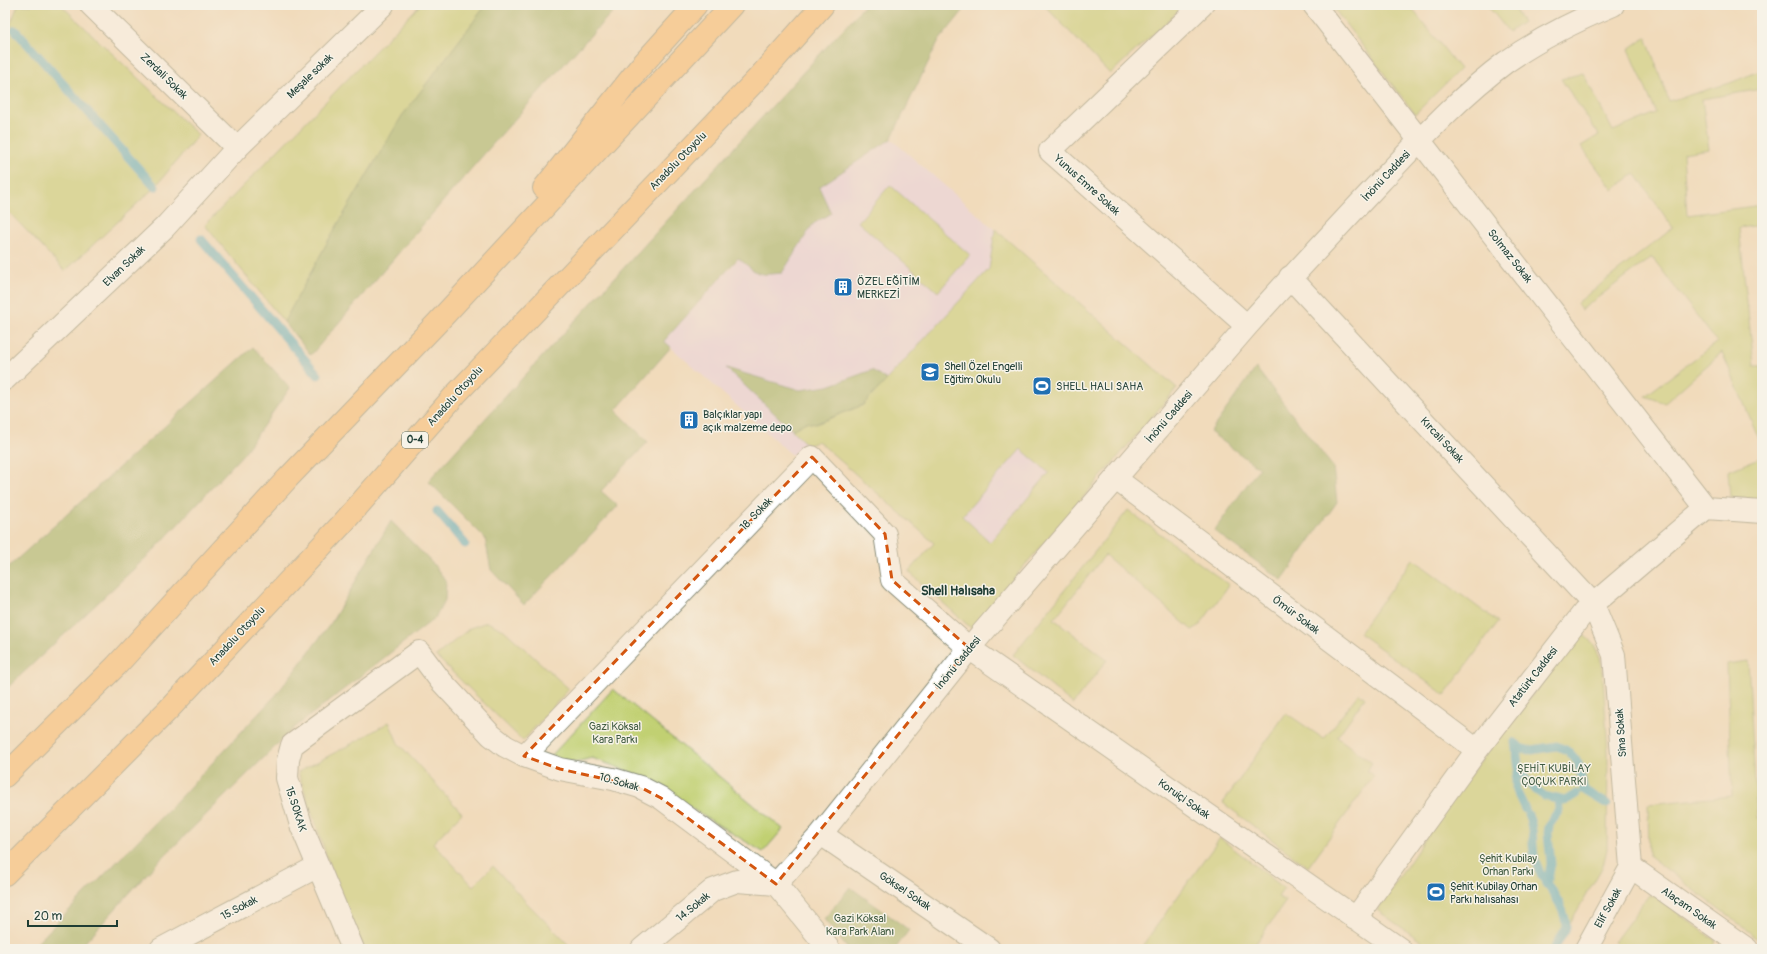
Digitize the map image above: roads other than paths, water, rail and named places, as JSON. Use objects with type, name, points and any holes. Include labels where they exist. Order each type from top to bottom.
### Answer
[{"type":"highway","points":[[437,323],[640,67],[696,5]]},
{"type":"highway","points":[[5,776],[116,666],[287,479],[437,323],[732,5]]},
{"type":"highway","name":"Anadolu Otoyolu","points":[[5,874],[168,710],[343,523],[456,394],[759,77],[823,5]]},
{"type":"street","name":"Zerdali Sokak","points":[[91,5],[237,148]]},
{"type":"street","name":"Meşale sokak","points":[[237,148],[383,5]]},
{"type":"street","name":"Yunus Emre Sokak","points":[[1202,5],[1050,151],[1247,326]]},
{"type":"street","name":"Solmaz Sokak","points":[[1314,5],[1706,508]]},
{"type":"street","name":"İnönü Caddesi","points":[[776,884],[821,834],[969,648],[1247,326],[1290,277],[1420,140],[1471,91],[1506,62],[1541,40],[1586,16],[1612,5]]},
{"type":"street","name":"Elvan Sokak","points":[[5,379],[165,227],[237,148]]},
{"type":"street","name":"Kırcali Sokak","points":[[1290,277],[1593,604]]},
{"type":"street","name":"18. Sokak","points":[[524,756],[812,457],[886,534],[892,580],[969,648]]},
{"type":"street","name":"Ömür Sokak","points":[[1116,479],[1477,750]]},
{"type":"street","points":[[1706,508],[1762,512]]},
{"type":"street","name":"Atatürk Caddesi","points":[[1356,919],[1477,750],[1584,612],[1706,508]]},
{"type":"street","name":"Sina Sokak","points":[[1593,604],[1614,655],[1631,867]]},
{"type":"street","name":"Koruiçi Sokak","points":[[969,648],[1400,949]]},
{"type":"street","name":"10.Sokak","points":[[419,652],[440,680],[491,735],[505,746],[524,756],[560,769],[613,779],[640,787],[661,798],[776,884],[829,949]]},
{"type":"street","name":"15.SOKAK","points":[[353,949],[301,825],[286,778],[292,745],[419,652]]},
{"type":"street","name":"Göksel Sokak","points":[[821,834],[989,949]]},
{"type":"street","name":"15.Sokak","points":[[160,949],[318,866]]},
{"type":"street","name":"Elif Sokak","points":[[1586,949],[1631,867]]},
{"type":"street","name":"Alaçam Sokak","points":[[1631,867],[1747,949]]},
{"type":"street","name":"14.Sokak","points":[[646,948],[713,890],[737,881],[776,884]]},
{"type":"waterway","points":[[15,30],[155,187]]},
{"type":"waterway","points":[[201,239],[318,375]]},
{"type":"waterway","points":[[437,511],[465,544]]},
{"type":"waterway","name":"Şehit Kubilay Orhan Parkı","points":[[1515,742],[1519,769],[1516,778],[1516,790],[1525,809]]},
{"type":"waterway","name":"Şehit Kubilay Orhan Parkı","points":[[1515,742],[1520,748],[1528,750]]},
{"type":"waterway","name":"Şehit Kubilay Orhan Parkı","points":[[1532,750],[1557,746],[1566,750]]},
{"type":"waterway","name":"Şehit Kubilay Orhan Parkı","points":[[1569,752],[1578,762],[1584,790],[1607,804]]},
{"type":"waterway","name":"Şehit Kubilay Orhan Parkı","points":[[1519,769],[1532,787],[1543,795]]},
{"type":"waterway","name":"Şehit Kubilay Orhan Parkı","points":[[1544,796],[1565,801],[1576,794]]},
{"type":"waterway","name":"Şehit Kubilay Orhan Parkı","points":[[1551,822],[1559,810],[1558,799]]},
{"type":"waterway","name":"Şehit Kubilay Orhan Parkı","points":[[1528,814],[1532,826],[1533,851],[1536,863],[1562,909],[1566,927]]},
{"type":"waterway","name":"Şehit Kubilay Orhan Parkı","points":[[1547,883],[1551,864],[1548,833],[1549,826]]},
{"type":"waterway","name":"Şehit Kubilay Orhan Parkı","points":[[1554,949],[1565,930]]},
{"type":"place","name":"ÖZEL EĞİTİM MERKEZİ","points":[[843,287]]},
{"type":"place","name":"Shell Özel Engelli Eğitim Okulu","points":[[930,372]]},
{"type":"place","name":"SHELL HALI SAHA","points":[[1042,386]]},
{"type":"place","name":"Balçıklar yapı açık malzeme depo","points":[[689,420]]},
{"type":"place","name":"Şehit Kubilay Orhan Parkı halısahası","points":[[1436,892]]},
{"type":"district","name":"Shell Halısaha","points":[[958,591]]},
{"type":"park label","name":"Gazi Köksal Kara Parkı","points":[[615,732]]},
{"type":"park label","name":"ŞEHİT KUBİLAY ÇOÇUK PARKI","points":[[1554,774]]},
{"type":"park label","name":"Gazi Köksal Kara Park Alanı","points":[[860,924]]}]
